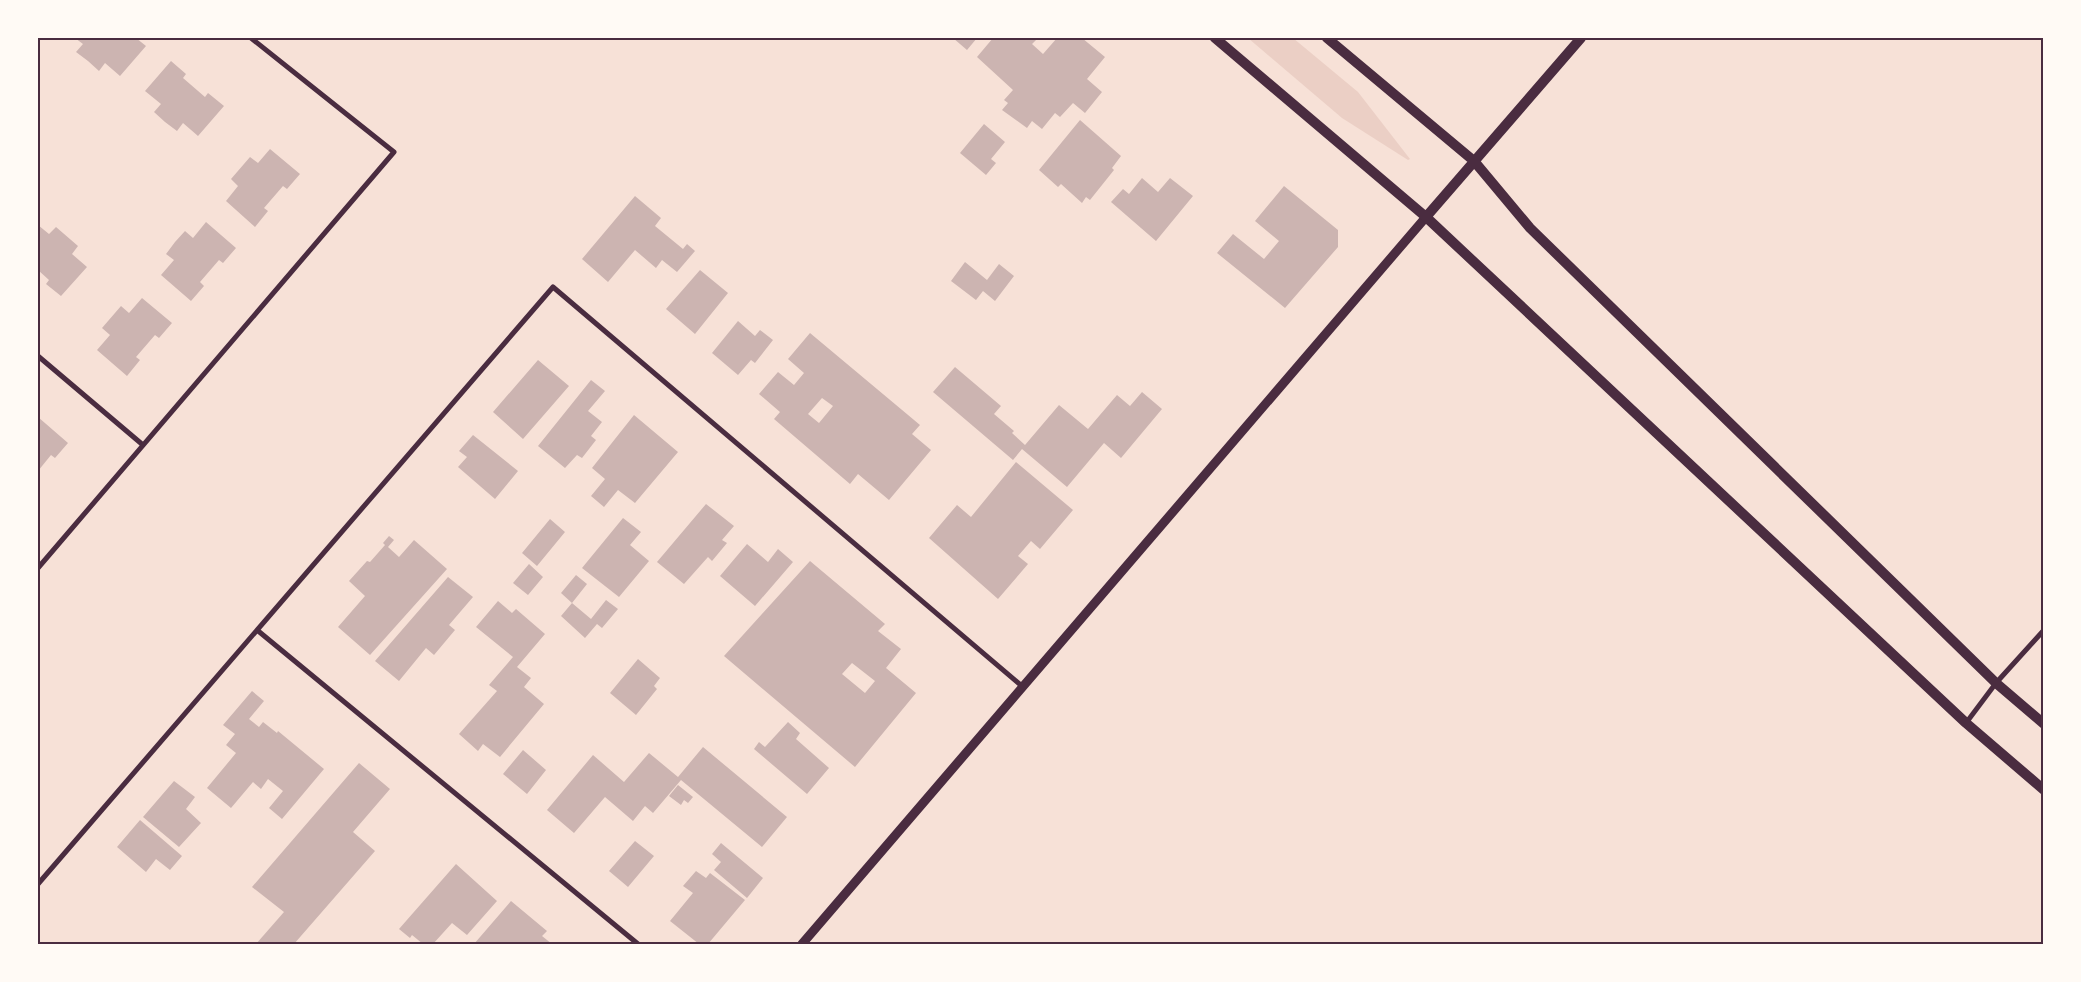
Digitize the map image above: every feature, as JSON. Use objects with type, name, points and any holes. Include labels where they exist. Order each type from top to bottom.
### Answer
[{"type":"main road","points":[[1215,38],[1426,217],[1966,723],[2044,790]]},
{"type":"main road","points":[[1328,38],[1474,162],[1530,228],[1996,683],[2044,724]]},
{"type":"main road","points":[[1426,217],[1582,38]]},
{"type":"street","points":[[38,568],[394,152],[251,38]]},
{"type":"street","points":[[802,944],[1426,217]]},
{"type":"street","points":[[38,884],[553,287],[1023,687]]},
{"type":"street","points":[[38,356],[143,445]]},
{"type":"street","points":[[257,630],[638,944]]},
{"type":"street","points":[[1966,723],[1996,683],[2044,630]]},
{"type":"shaded area","points":[[1248,38],[1293,38],[1358,92],[1410,159],[1408,160],[1342,118]]},
{"type":"building","points":[[75,38],[136,38],[146,46],[120,76],[105,63],[99,71],[76,52],[83,44]]},
{"type":"building","points":[[953,38],[977,38],[967,50]]},
{"type":"building","points":[[993,38],[1038,38],[1032,44],[1043,54],[1057,38],[1082,38],[1105,57],[1087,79],[1102,92],[1085,113],[1073,103],[1060,117],[1055,113],[1042,129],[1032,121],[1027,128],[1002,110],[1008,103],[1004,100],[1013,90],[977,57]]},
{"type":"building","points":[[171,61],[186,74],[183,78],[205,97],[208,93],[224,106],[198,136],[183,123],[177,131],[165,122],[154,112],[161,104],[145,91]]},
{"type":"building","points":[[1080,120],[1121,156],[1112,168],[1114,170],[1090,200],[1086,197],[1082,203],[1061,184],[1058,187],[1039,170]]},
{"type":"building","points":[[984,124],[1005,142],[991,159],[996,163],[986,175],[960,153]]},
{"type":"building","points":[[270,149],[300,174],[287,189],[283,186],[264,208],[268,211],[255,227],[226,201],[238,186],[231,179],[250,157],[258,163]]},
{"type":"building","points":[[1142,178],[1158,192],[1170,178],[1193,196],[1156,241],[1111,202],[1123,189],[1129,194]]},
{"type":"building","points":[[1284,186],[1338,230],[1338,247],[1285,308],[1217,253],[1233,234],[1264,259],[1279,241],[1255,221]]},
{"type":"building","points":[[635,196],[661,218],[655,226],[683,249],[687,244],[695,251],[677,272],[662,260],[656,268],[635,250],[608,282],[582,259]]},
{"type":"building","points":[[206,222],[236,248],[223,263],[219,260],[200,282],[204,286],[191,301],[161,275],[174,260],[166,254],[175,242],[185,231],[193,238]]},
{"type":"building","points":[[38,225],[49,234],[56,227],[78,246],[72,254],[87,267],[61,296],[46,284],[49,280],[38,270]]},
{"type":"building","points":[[965,262],[987,280],[999,264],[1014,276],[995,301],[983,291],[976,300],[951,281]]},
{"type":"building","points":[[700,270],[728,293],[695,334],[666,309]]},
{"type":"building","points":[[142,298],[172,323],[159,338],[155,335],[136,357],[140,360],[127,376],[97,350],[110,335],[102,328],[121,306],[129,313]]},
{"type":"building","points":[[738,321],[755,336],[760,330],[773,340],[755,363],[751,360],[738,375],[712,353]]},
{"type":"building","points":[[810,333],[920,425],[912,434],[931,450],[889,500],[858,474],[850,484],[774,419],[780,412],[759,394],[778,372],[794,385],[804,373],[788,359]],"holes":[[[822,398],[833,406],[819,423],[808,414]]]},
{"type":"building","points":[[538,360],[569,386],[523,439],[493,412]]},
{"type":"building","points":[[955,367],[1001,406],[994,414],[1014,431],[1012,433],[1025,445],[1059,405],[1088,429],[1117,395],[1130,406],[1142,392],[1162,409],[1121,458],[1104,443],[1067,487],[1022,449],[1013,460],[933,392]]},
{"type":"building","points":[[591,380],[605,391],[588,411],[602,422],[591,436],[596,440],[582,458],[577,455],[565,468],[538,446]]},
{"type":"building","points":[[634,415],[678,452],[635,503],[618,490],[604,507],[591,496],[605,479],[592,468]]},
{"type":"building","points":[[38,417],[68,443],[55,458],[51,455],[38,471]]},
{"type":"building","points":[[473,435],[518,471],[495,499],[458,467],[467,457],[459,451]]},
{"type":"building","points":[[1016,462],[1073,510],[1040,549],[1031,541],[1018,556],[1028,564],[998,599],[929,538],[957,505],[971,517]]},
{"type":"building","points":[[706,504],[734,526],[722,540],[727,543],[712,561],[708,557],[684,584],[657,562]]},
{"type":"building","points":[[623,518],[641,532],[630,545],[649,561],[619,597],[582,568]]},
{"type":"building","points":[[550,519],[565,532],[537,566],[522,553]]},
{"type":"building","points":[[389,536],[394,540],[388,547],[399,557],[414,540],[447,569],[370,655],[338,627],[365,596],[349,581],[367,561],[370,562],[385,545],[383,543]]},
{"type":"building","points":[[747,544],[768,562],[778,549],[793,562],[755,606],[720,576]]},
{"type":"building","points":[[810,561],[885,624],[878,631],[901,649],[886,668],[916,693],[855,767],[724,656]],"holes":[[[852,663],[875,681],[865,693],[842,674]]]},
{"type":"building","points":[[529,564],[543,577],[528,595],[513,583]]},
{"type":"building","points":[[576,575],[587,584],[572,603],[561,593]]},
{"type":"building","points":[[448,577],[473,597],[449,625],[455,630],[434,655],[426,648],[399,681],[375,661]]},
{"type":"building","points":[[606,600],[618,609],[602,628],[597,624],[585,638],[561,616],[572,603],[591,619]]},
{"type":"building","points":[[498,601],[512,613],[516,609],[545,634],[517,667],[531,678],[524,687],[544,704],[500,757],[483,744],[478,751],[459,734],[497,691],[489,685],[513,657],[476,627]]},
{"type":"building","points":[[638,659],[660,678],[654,686],[657,689],[636,715],[610,693]]},
{"type":"building","points":[[252,691],[264,701],[249,719],[259,727],[263,722],[277,733],[278,731],[324,769],[282,819],[269,808],[283,791],[268,779],[261,789],[253,782],[231,808],[207,788],[236,753],[226,745],[235,734],[223,725]]},
{"type":"building","points":[[788,722],[800,733],[796,739],[829,768],[807,794],[754,749],[759,742],[765,747]]},
{"type":"building","points":[[703,747],[787,817],[762,847],[681,780],[653,813],[645,806],[633,821],[605,797],[574,833],[547,810],[593,755],[624,782],[649,753],[678,777]]},
{"type":"building","points":[[523,750],[546,770],[527,794],[503,774]]},
{"type":"building","points":[[359,763],[390,789],[353,832],[375,851],[294,944],[256,944],[284,912],[252,887]]},
{"type":"building","points":[[174,781],[195,797],[186,809],[201,823],[179,847],[143,817]]},
{"type":"building","points":[[678,785],[693,797],[688,803],[684,800],[681,805],[669,796]]},
{"type":"building","points":[[140,820],[182,856],[170,870],[156,859],[146,872],[117,847]]},
{"type":"building","points":[[635,841],[654,856],[628,887],[609,871]]},
{"type":"building","points":[[721,843],[763,878],[747,898],[714,870],[721,862],[712,854]]},
{"type":"building","points":[[456,864],[497,901],[467,935],[452,923],[433,944],[423,944],[412,935],[410,938],[399,929]]},
{"type":"building","points":[[696,871],[706,878],[710,873],[745,900],[708,944],[699,944],[670,921],[693,893],[683,886]]},
{"type":"building","points":[[511,901],[547,931],[542,936],[552,944],[474,944]]}]
